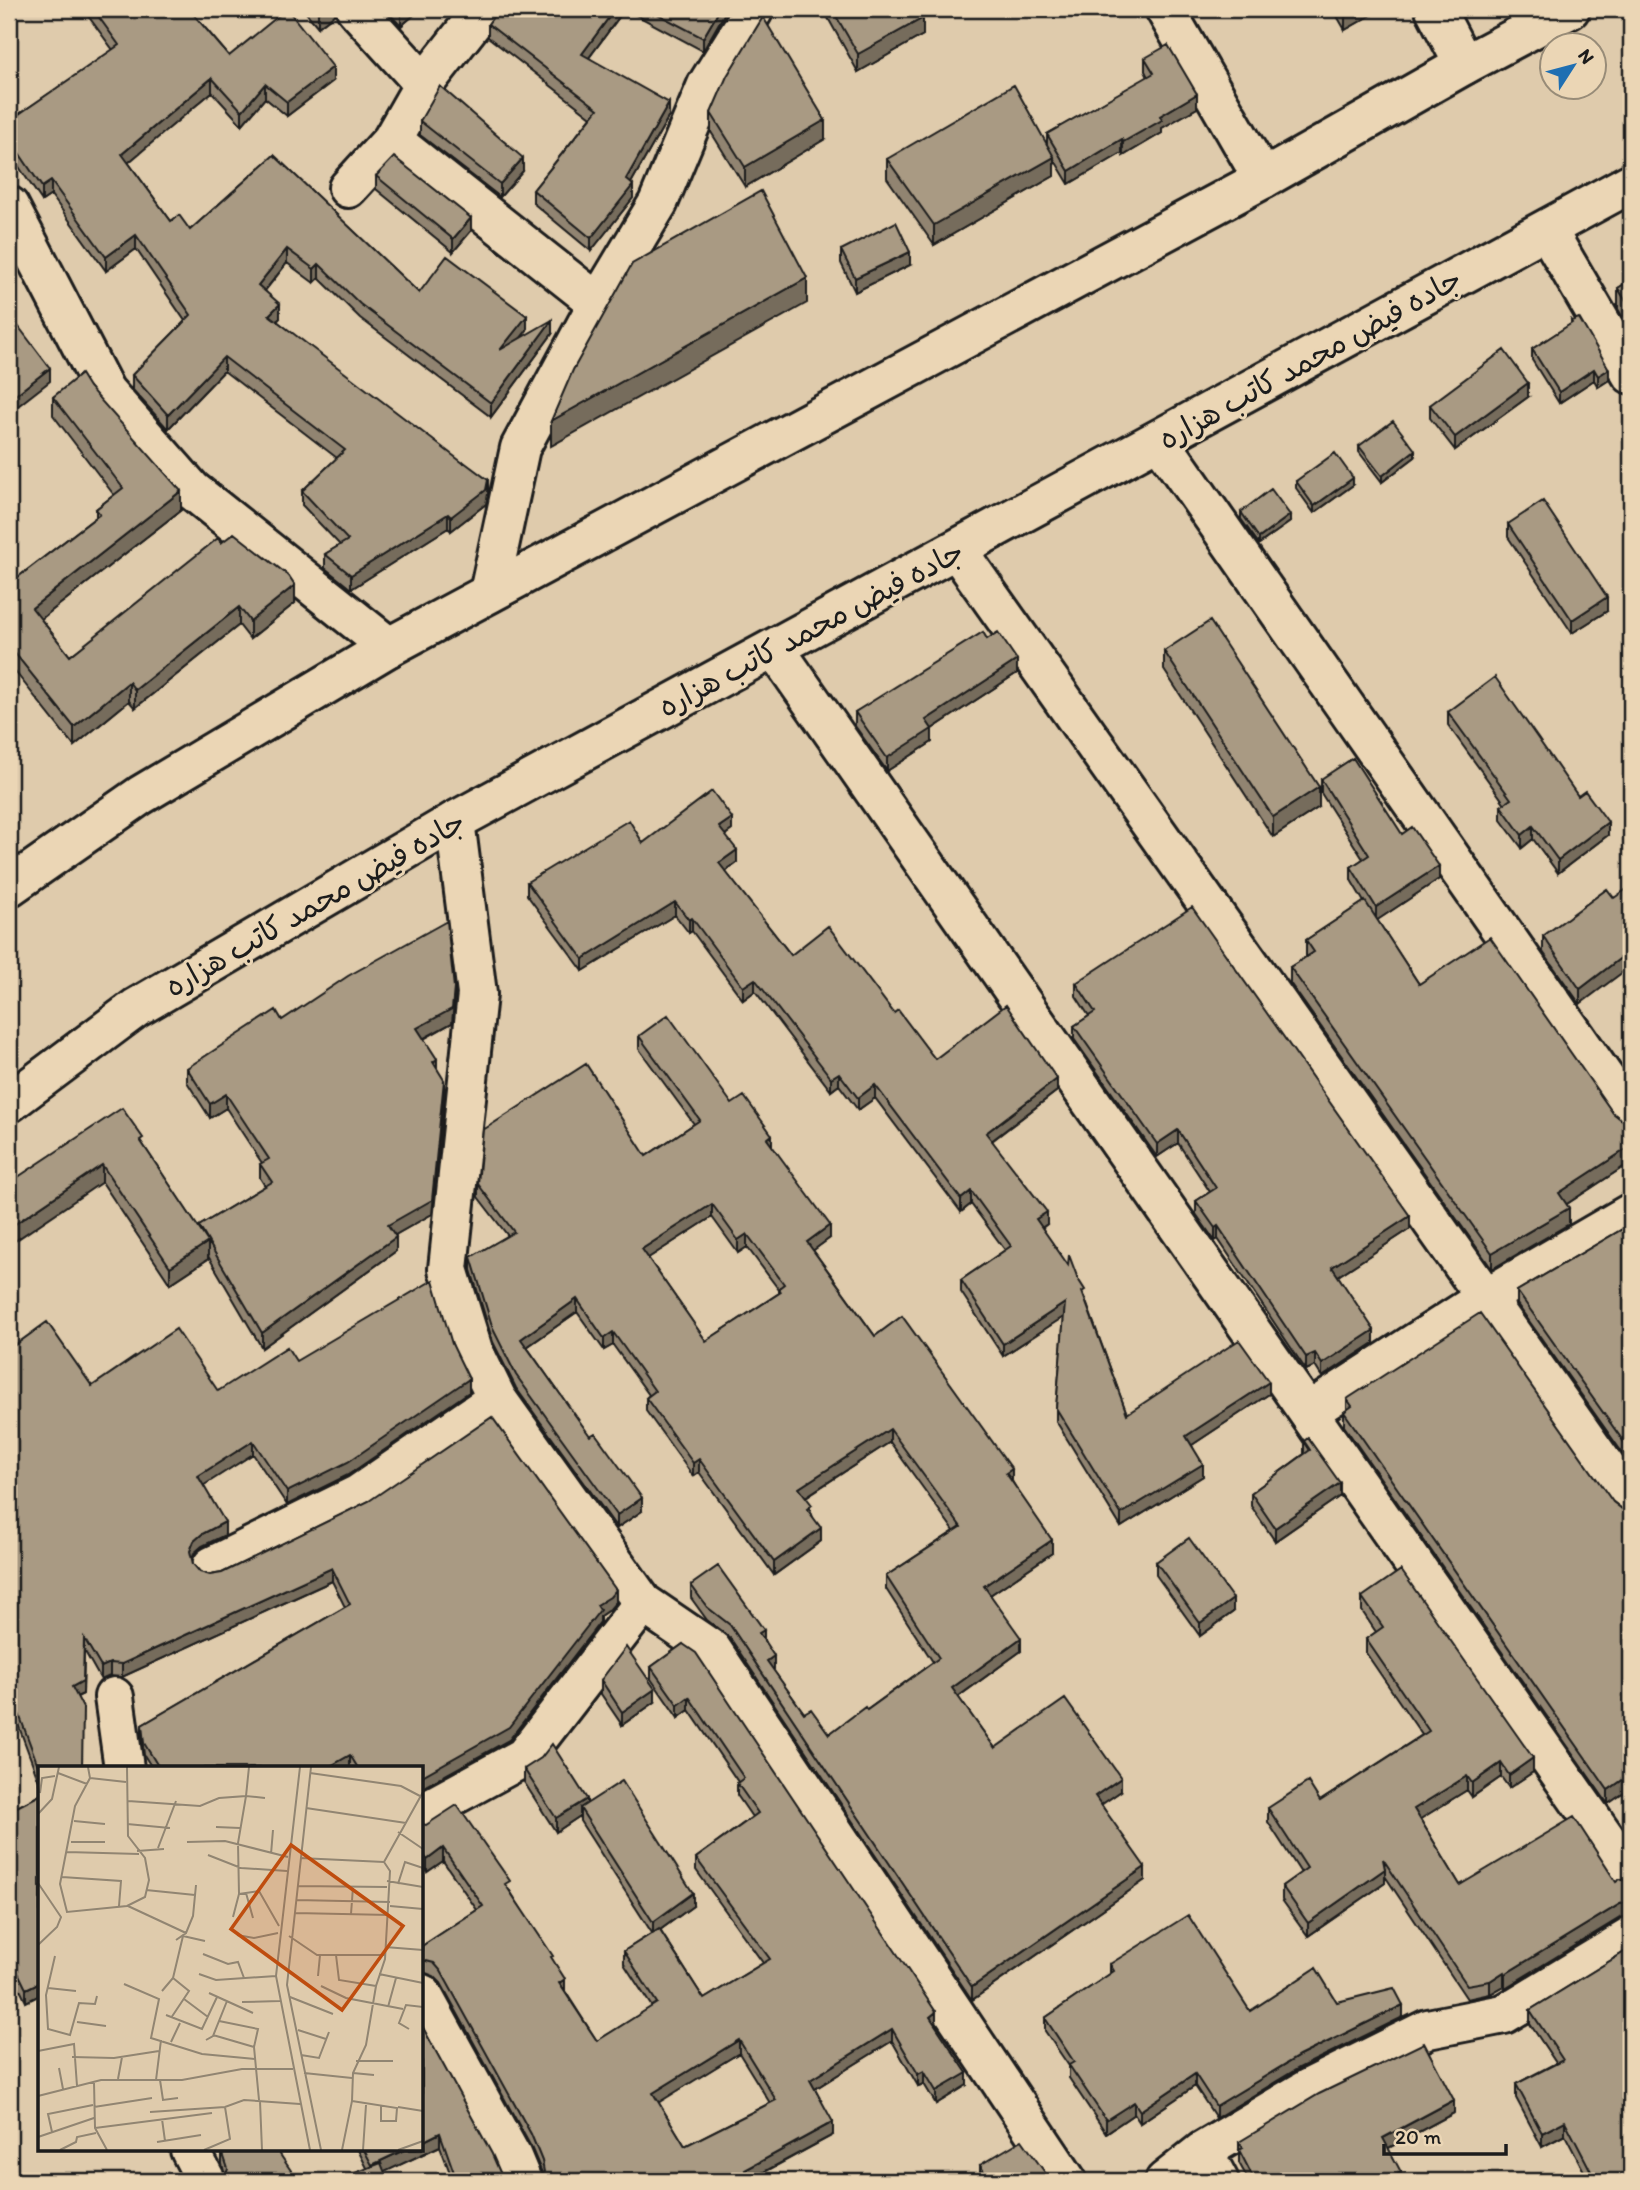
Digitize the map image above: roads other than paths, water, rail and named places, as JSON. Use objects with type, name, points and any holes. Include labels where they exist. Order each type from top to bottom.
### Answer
[{"type":"street","points":[[356,9],[424,84]]},
{"type":"street","points":[[348,188],[392,139],[424,84],[482,9]]},
{"type":"street","points":[[489,593],[520,448],[598,303],[659,203],[707,85],[753,11],[750,9]]},
{"type":"street","points":[[1165,9],[1263,179]]},
{"type":"street","points":[[1435,9],[1464,65]]},
{"type":"street","points":[[9,887],[141,795],[389,647],[1263,179],[1464,65],[1570,9]]},
{"type":"street","points":[[392,139],[598,303]]},
{"type":"street","name":"جاده فیض محمد کاتب هزاره","points":[[9,1103],[136,1008],[455,821],[1631,183]]},
{"type":"street","points":[[9,206],[105,391],[192,490],[389,647]]},
{"type":"street","points":[[1547,230],[1631,374]]},
{"type":"street","points":[[1160,440],[1631,1116]]},
{"type":"street","points":[[957,550],[1631,1503]]},
{"type":"street","points":[[775,649],[1631,1875]]},
{"type":"street","points":[[455,821],[477,994],[448,1269],[473,1350],[497,1399],[643,1603],[712,1650],[1067,2181]]},
{"type":"street","points":[[1308,1412],[1485,1298],[1631,1213]]},
{"type":"street","points":[[212,1566],[359,1494],[497,1399]]},
{"type":"street","points":[[424,1814],[434,1806],[524,1757],[643,1603]]},
{"type":"street","points":[[114,1697],[124,1766]]},
{"type":"street","points":[[1165,2181],[1211,2166],[1309,2088],[1428,2029],[1504,2014],[1631,1937]]},
{"type":"street","points":[[424,1998],[512,2157],[522,2181]]},
{"type":"street","points":[[191,2152],[206,2181]]}]
